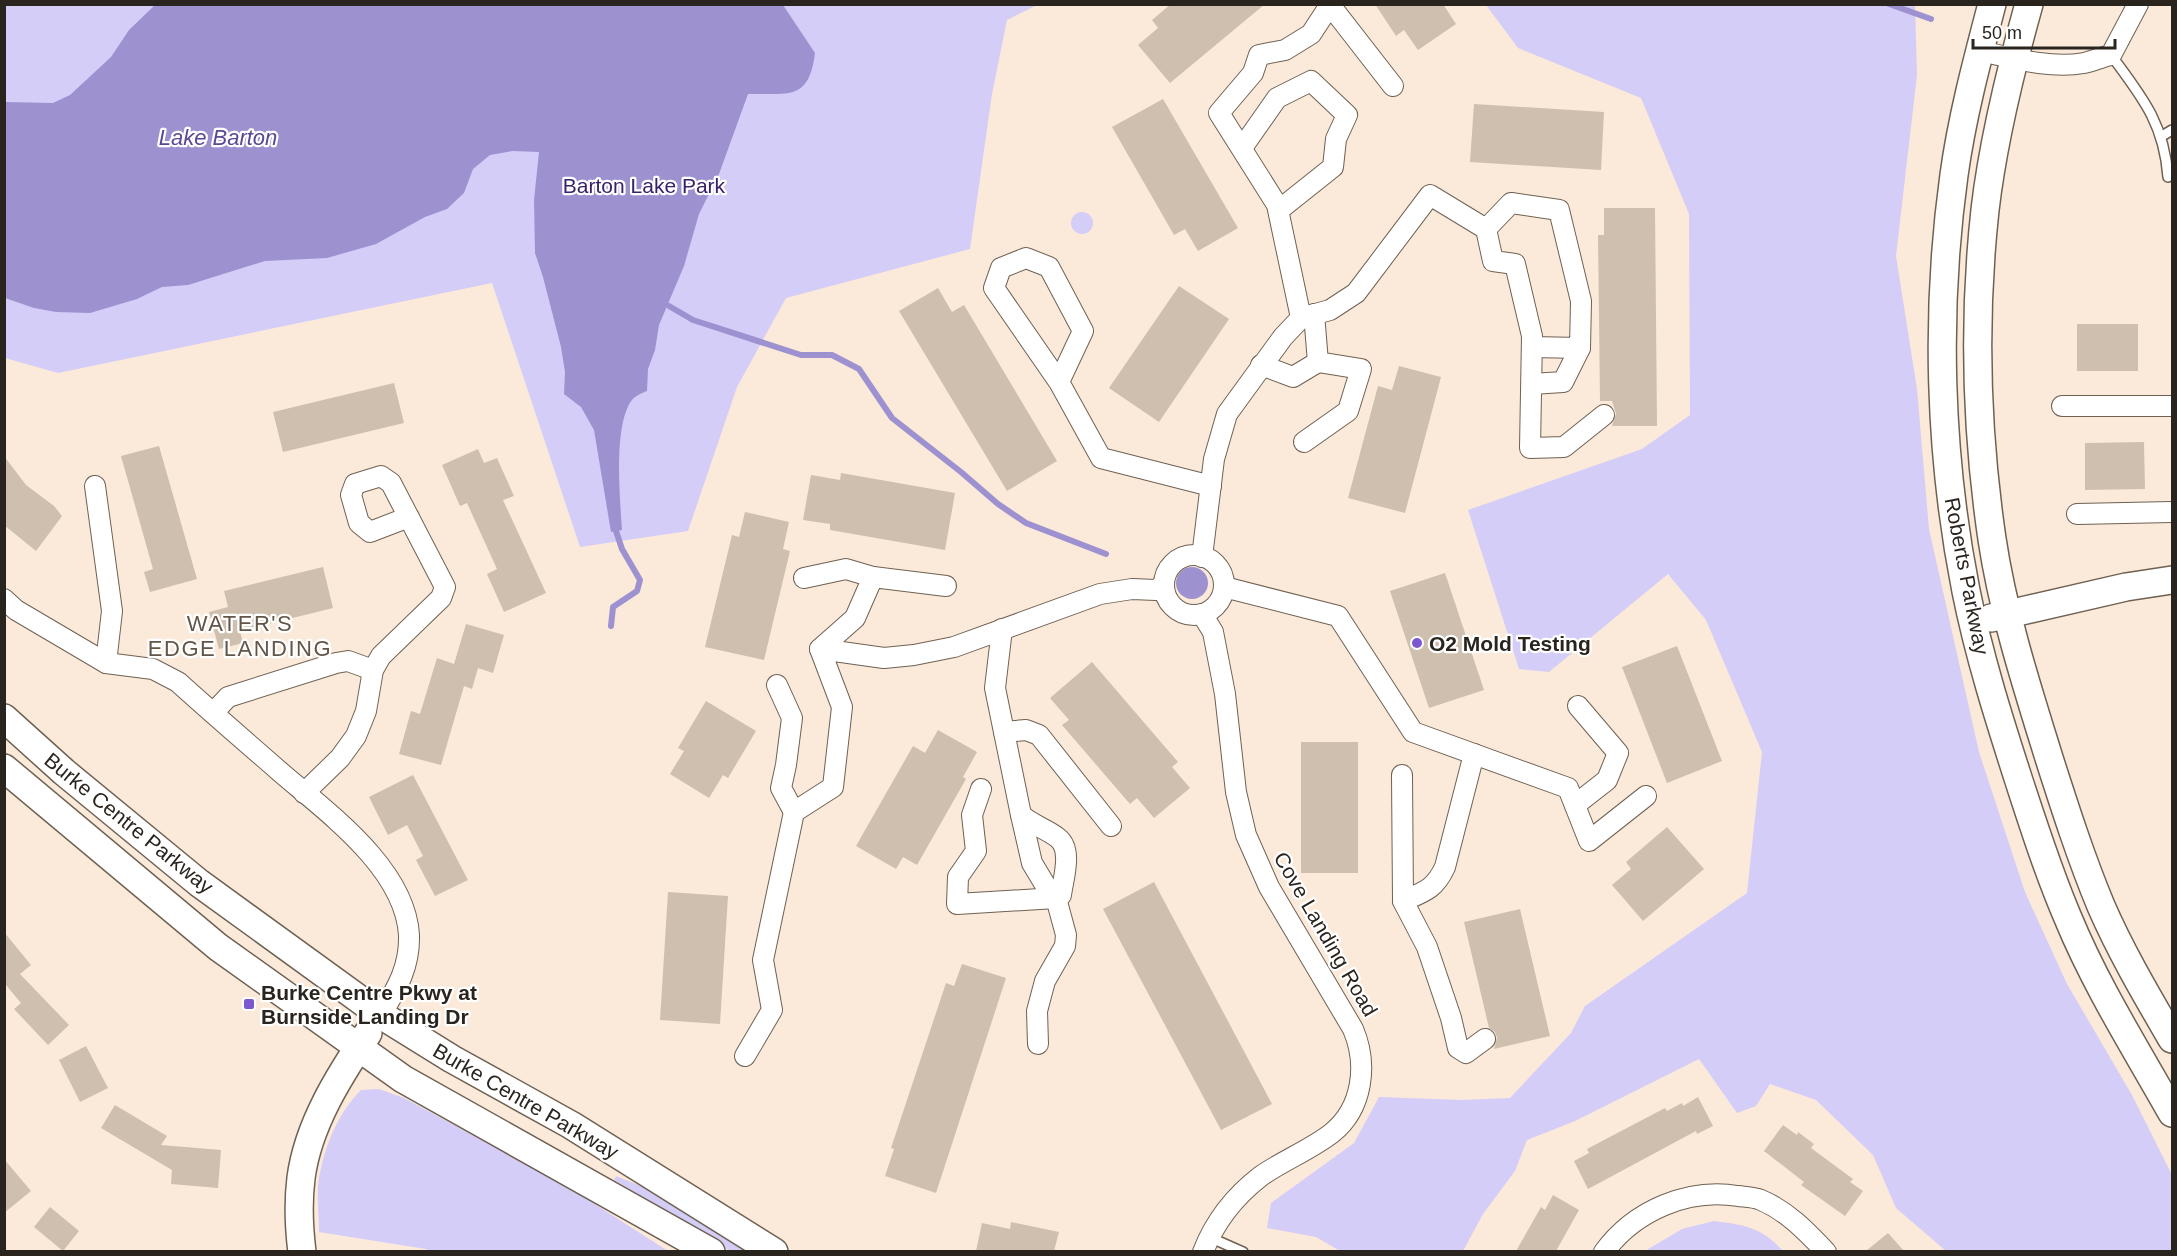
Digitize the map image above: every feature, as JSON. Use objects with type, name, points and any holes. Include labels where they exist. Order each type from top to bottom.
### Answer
[{"type":"main road","name":"Roberts Parkway","points":[[1992,4],[1966,108],[1954,174],[1946,254],[1942,381],[1949,483],[1965,589],[2000,720],[2043,854],[2068,919],[2098,982],[2172,1113]]},
{"type":"main road","name":"Roberts Parkway","points":[[2029,4],[2003,105],[1985,208],[1980,277],[1977,379],[1992,540],[2007,614],[2068,818],[2102,908],[2131,968],[2172,1040]]},
{"type":"main road","points":[[1973,623],[2126,587],[2172,580]]},
{"type":"main road","name":"Burke Centre Parkway","points":[[4,717],[64,772],[199,882],[381,1015],[452,1059],[571,1125],[774,1251]]},
{"type":"main road","name":"Burke Centre Parkway","points":[[4,768],[218,947],[403,1080],[711,1251]]},
{"type":"main road","points":[[302,1251],[301,1178],[311,1137],[324,1107],[359,1047],[381,1015]]},
{"type":"street","points":[[1980,51],[2015,59],[2049,63],[2082,63],[2111,55],[2138,4]]},
{"type":"street","points":[[1318,362],[1279,210],[1219,113],[1253,73],[1259,55],[1285,50],[1311,34],[1330,5],[1393,86]]},
{"type":"street","points":[[1242,148],[1277,98],[1311,81],[1347,115],[1336,139],[1333,167],[1279,210]]},
{"type":"street","points":[[1202,557],[1214,459],[1227,414],[1283,337],[1307,316],[1330,310],[1356,293],[1430,195],[1486,229],[1493,261],[1515,264],[1532,336],[1530,448],[1564,447],[1604,415]]},
{"type":"street","points":[[1486,229],[1511,203],[1559,210],[1581,302],[1580,348],[1563,382],[1532,384]]},
{"type":"street","points":[[1059,382],[1083,331],[1049,267],[1026,258],[1001,268],[994,288],[1059,382],[1101,458],[1211,486]]},
{"type":"street","points":[[1532,347],[1580,348]]},
{"type":"street","points":[[1261,366],[1293,377],[1318,362],[1361,369],[1348,411],[1304,442]]},
{"type":"street","points":[[2062,406],[2172,406]]},
{"type":"street","points":[[95,486],[112,611],[106,663]]},
{"type":"street","points":[[2077,514],[2172,512]]},
{"type":"street","points":[[304,793],[340,758],[356,736],[366,711],[373,670],[381,656],[441,598],[445,587],[410,518]]},
{"type":"street","points":[[1188,555],[1202,557],[1213,562],[1219,569],[1224,587],[1217,604],[1202,614],[1193,615],[1176,609],[1169,602],[1164,585],[1165,576],[1174,562],[1188,555]]},
{"type":"street","points":[[804,578],[846,569],[873,577],[946,586]]},
{"type":"street","points":[[820,649],[855,618],[873,577]]},
{"type":"street","points":[[820,649],[884,658],[914,655],[954,647],[1100,594],[1132,589],[1156,590],[1164,585]]},
{"type":"street","points":[[1224,587],[1338,616],[1413,732],[1568,788],[1589,841],[1646,796]]},
{"type":"street","points":[[4,599],[16,610],[106,663],[153,669],[168,676],[368,851],[399,896],[409,934],[404,974],[381,1015]]},
{"type":"street","name":"Cove Landing Road","points":[[1202,614],[1212,632],[1225,694],[1236,792],[1246,835],[1269,887],[1353,1029],[1362,1061],[1357,1098],[1351,1110],[1334,1131],[1275,1167],[1242,1192],[1224,1212],[1206,1244]]},
{"type":"street","points":[[1002,629],[995,687],[1021,815],[1032,863],[1056,898],[1066,935],[1065,946],[1045,981],[1037,1011],[1038,1044]]},
{"type":"street","points":[[794,812],[833,787],[842,707],[820,649]]},
{"type":"street","points":[[213,713],[228,697],[336,663],[348,661],[373,670]]},
{"type":"street","points":[[745,1056],[772,1010],[763,960],[794,812],[781,788],[792,718],[777,685]]},
{"type":"street","points":[[1575,805],[1607,780],[1618,753],[1578,706]]},
{"type":"street","points":[[1004,732],[1026,730],[1039,735],[1111,826]]},
{"type":"street","points":[[1403,901],[1426,892],[1438,881],[1445,867],[1474,754]]},
{"type":"street","points":[[1401,775],[1403,901],[1427,947],[1458,1048],[1466,1053],[1485,1039]]},
{"type":"street","points":[[981,789],[972,815],[976,851],[958,877],[957,904],[1056,898],[1061,895],[1065,850],[1060,839],[1032,825],[1021,815]]},
{"type":"street","points":[[1604,1251],[1640,1216],[1677,1199],[1719,1193],[1760,1199],[1796,1220],[1826,1251]]},
{"type":"lane","points":[[2111,55],[2143,100],[2162,136],[2168,177]]},
{"type":"lane","points":[[2162,136],[2172,130]]},
{"type":"lane","points":[[1206,1244],[1244,1251]]},
{"type":"green space","name":"Barton Lake Park","points":[[4,5],[1037,5],[1007,20],[992,94],[970,249],[786,298],[737,387],[688,531],[580,547],[492,283],[58,373],[5,358]]},
{"type":"green space","points":[[1486,5],[1915,5],[1917,75],[1896,256],[1917,389],[1929,529],[1979,752],[2025,892],[2067,984],[2132,1095],[2172,1175],[2172,1251],[1946,1251],[1896,1208],[1873,1155],[1816,1100],[1770,1084],[1756,1106],[1737,1113],[1699,1059],[1575,1121],[1527,1140],[1515,1171],[1483,1214],[1463,1251],[1340,1251],[1316,1237],[1267,1228],[1271,1203],[1354,1143],[1379,1097],[1461,1100],[1510,1098],[1571,1033],[1585,1006],[1747,893],[1762,752],[1706,620],[1668,574],[1549,672],[1519,669],[1468,510],[1642,449],[1690,415],[1689,214],[1641,98],[1518,48]]},
{"type":"green space","points":[[1078,212],[1086,212],[1093,219],[1093,227],[1086,234],[1078,234],[1071,227],[1071,219]]},
{"type":"green space","points":[[379,1089],[404,1098],[565,1185],[668,1251],[427,1251],[319,1232],[320,1173],[337,1122],[361,1090]]},
{"type":"green space","points":[[616,1176],[658,1193],[751,1251],[730,1251],[614,1180]]},
{"type":"green space","points":[[1714,1221],[1752,1228],[1783,1251],[1645,1251],[1682,1229]]},
{"type":"water","name":"Lake Barton","points":[[155,5],[783,5],[815,53],[812,69],[808,80],[794,92],[748,94],[719,174],[699,214],[684,266],[659,325],[655,350],[648,369],[647,391],[633,399],[626,411],[622,426],[619,462],[622,530],[611,532],[594,430],[581,407],[564,394],[565,372],[561,347],[535,253],[534,200],[539,152],[513,151],[490,155],[473,169],[464,193],[447,209],[425,217],[376,244],[327,258],[265,261],[188,285],[162,287],[137,299],[90,313],[56,312],[34,308],[5,298],[5,102],[53,103],[70,95],[111,57],[129,30]]},
{"type":"water","points":[[1192,567],[1203,572],[1208,583],[1203,594],[1192,599],[1181,594],[1176,583],[1181,572]]},
{"type":"building","points":[[1171,4],[1265,4],[1170,83],[1138,45],[1158,28],[1152,20]]},
{"type":"building","points":[[1375,4],[1443,4],[1456,24],[1418,50],[1404,30],[1396,36]]},
{"type":"building","points":[[1163,99],[1238,228],[1198,251],[1185,229],[1174,235],[1112,127]]},
{"type":"building","points":[[1474,104],[1604,112],[1601,170],[1470,162]]},
{"type":"building","points":[[1604,208],[1655,208],[1657,426],[1612,426],[1616,414],[1612,401],[1600,401],[1598,235],[1604,235]]},
{"type":"building","points":[[1179,286],[1229,319],[1159,422],[1109,388]]},
{"type":"building","points":[[938,288],[952,312],[964,305],[1057,461],[1007,491],[899,311]]},
{"type":"building","points":[[2077,324],[2138,324],[2138,371],[2077,371]]},
{"type":"building","points":[[1399,366],[1441,377],[1405,513],[1348,498],[1378,386],[1392,390]]},
{"type":"building","points":[[394,383],[404,423],[283,452],[273,412]]},
{"type":"building","points":[[2144,442],[2145,489],[2085,490],[2085,443]]},
{"type":"building","points":[[159,446],[197,579],[150,592],[144,572],[153,569],[121,456]]},
{"type":"building","points":[[478,449],[484,463],[497,458],[514,496],[503,500],[546,593],[504,612],[487,574],[497,569],[467,503],[460,506],[442,465]]},
{"type":"building","points":[[4,456],[26,485],[54,506],[62,516],[36,551],[4,525]]},
{"type":"building","points":[[841,473],[955,493],[945,550],[830,530],[830,524],[803,520],[811,475],[840,480]]},
{"type":"building","points":[[745,512],[789,522],[783,549],[790,551],[764,660],[705,647],[732,535],[739,537]]},
{"type":"building","points":[[323,567],[333,608],[240,631],[243,643],[219,649],[209,612],[228,607],[224,591]]},
{"type":"building","points":[[1445,573],[1484,690],[1429,708],[1390,591]]},
{"type":"building","points":[[466,624],[504,635],[493,673],[478,668],[472,689],[464,686],[441,765],[399,754],[411,711],[420,714],[437,658],[454,664]]},
{"type":"building","points":[[1677,646],[1722,761],[1667,783],[1622,667]]},
{"type":"building","points":[[1092,662],[1178,762],[1172,767],[1190,788],[1154,818],[1137,798],[1130,804],[1062,725],[1069,720],[1050,698]]},
{"type":"building","points":[[706,701],[756,731],[728,778],[723,775],[709,798],[670,774],[684,751],[678,748]]},
{"type":"building","points":[[938,730],[977,752],[963,777],[966,779],[917,865],[903,857],[896,869],[856,846],[913,746],[925,753]]},
{"type":"building","points":[[1301,742],[1358,742],[1358,873],[1301,873]]},
{"type":"building","points":[[413,775],[468,880],[435,896],[416,860],[423,856],[407,825],[388,835],[369,797]]},
{"type":"building","points":[[1667,827],[1704,869],[1643,921],[1612,885],[1631,869],[1626,862]]},
{"type":"building","points":[[1154,882],[1272,1104],[1221,1130],[1103,909]]},
{"type":"building","points":[[668,892],[728,896],[720,1024],[660,1020]]},
{"type":"building","points":[[1520,909],[1550,1036],[1494,1049],[1497,1037],[1489,1028],[1464,922]]},
{"type":"building","points":[[4,932],[31,965],[20,974],[69,1025],[48,1045],[14,1009],[21,1003],[6,985],[4,986]]},
{"type":"building","points":[[962,964],[1006,978],[936,1193],[885,1176],[894,1149],[891,1148],[946,983],[954,986]]},
{"type":"building","points":[[86,1046],[108,1088],[80,1102],[59,1060]]},
{"type":"building","points":[[1698,1097],[1713,1126],[1697,1134],[1696,1131],[1588,1189],[1574,1161],[1589,1153],[1587,1149],[1665,1108],[1667,1111],[1682,1103],[1683,1106]]},
{"type":"building","points":[[115,1105],[167,1136],[161,1145],[221,1150],[218,1188],[171,1184],[172,1170],[101,1128]]},
{"type":"building","points":[[1783,1125],[1797,1135],[1798,1132],[1814,1144],[1811,1148],[1853,1179],[1850,1182],[1863,1191],[1845,1216],[1801,1185],[1804,1182],[1764,1151]]},
{"type":"building","points":[[4,1159],[31,1191],[4,1213]]},
{"type":"building","points":[[1553,1195],[1579,1210],[1556,1251],[1516,1251],[1541,1207],[1545,1210]]},
{"type":"building","points":[[50,1207],[79,1231],[63,1251],[34,1227]]},
{"type":"building","points":[[1011,1222],[1059,1232],[1054,1251],[976,1251],[982,1223],[1010,1229]]},
{"type":"building","points":[[1888,1233],[1904,1251],[1866,1251]]},
{"type":"waterway","points":[[1889,4],[1931,19]]},
{"type":"waterway","points":[[669,306],[693,320],[801,355],[832,355],[859,369],[892,418],[998,504],[1026,523],[1106,554]]},
{"type":"waterway","points":[[611,626],[613,607],[637,591],[640,580],[622,549],[616,531]]},
{"type":"place","name":"O2 Mold Testing","points":[[1417,643]]},
{"type":"place","name":"Burke Centre Pkwy at Burnside Landing Dr","points":[[249,1004]]},
{"type":"district","name":"WATER'S EDGE LANDING","points":[[240,636]]}]
